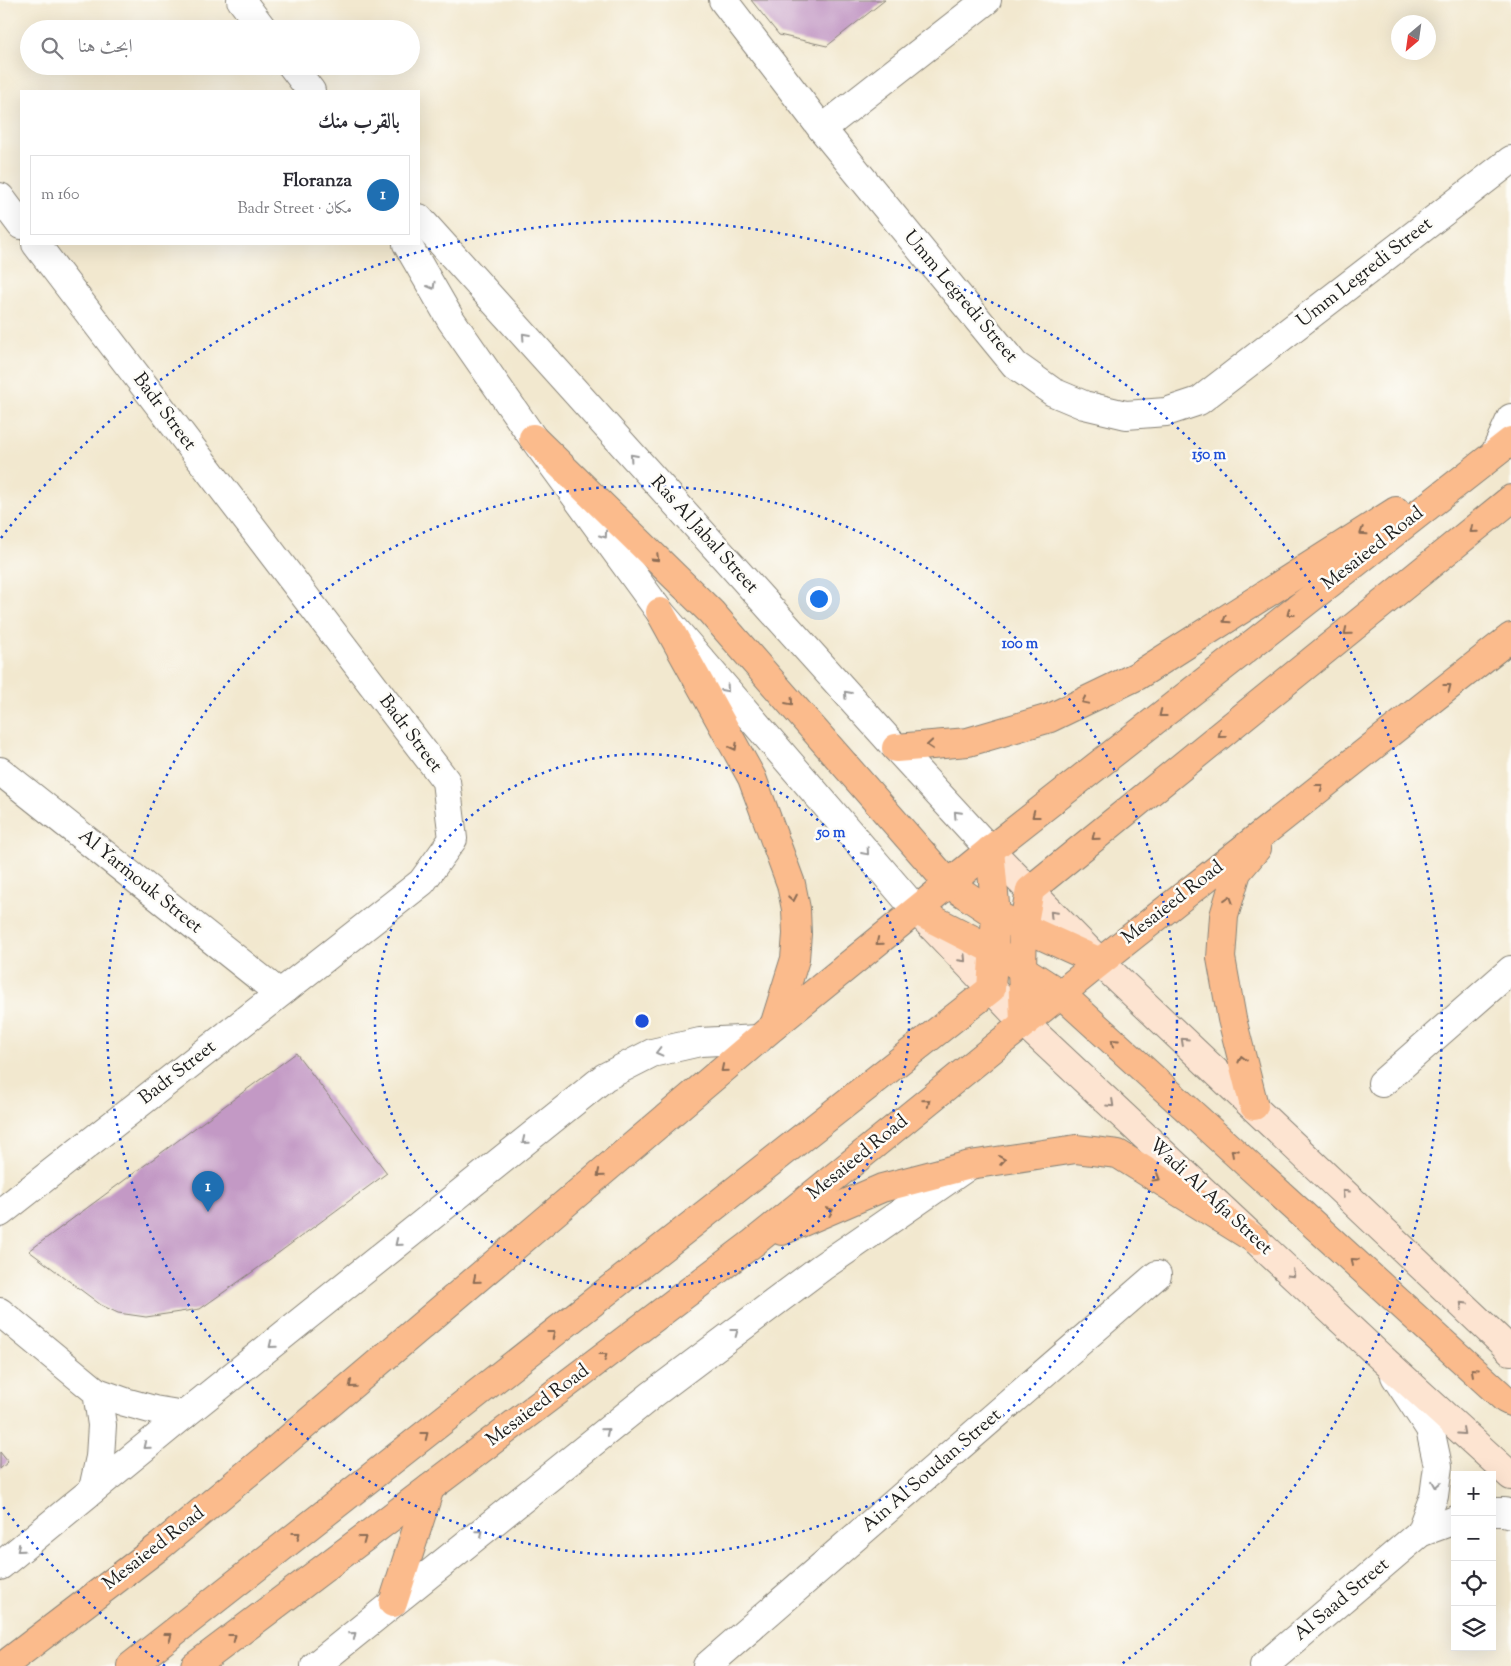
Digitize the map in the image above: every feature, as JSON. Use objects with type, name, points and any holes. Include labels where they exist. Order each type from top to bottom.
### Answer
[{"type":"highway","points":[[533,438],[710,612],[949,884],[996,915],[1100,962]]},
{"type":"highway","name":"Mesaieed Road","points":[[3,1666],[160,1546],[767,1033],[990,850],[1503,447]]},
{"type":"highway","points":[[896,748],[968,742],[1050,718],[1137,676],[1395,511],[1467,476]]},
{"type":"highway","points":[[1024,1023],[1023,928],[1030,890],[1511,499]]},
{"type":"highway","points":[[660,612],[752,778],[791,884],[796,909],[795,959],[767,1033]]},
{"type":"highway","name":"Mesaieed Road","points":[[194,1666],[753,1243],[1281,817],[1511,637]]},
{"type":"highway","points":[[1254,1106],[1232,1019],[1221,958],[1224,916],[1237,872],[1281,817]]},
{"type":"highway","points":[[131,1666],[991,989],[996,915],[990,850]]},
{"type":"highway","points":[[917,911],[993,950],[1061,994],[1505,1399],[1511,1402]]},
{"type":"highway","points":[[753,1243],[882,1188],[970,1165],[1076,1149],[1118,1154],[1256,1240]]},
{"type":"highway","points":[[393,1603],[430,1488]]},
{"type":"main road","points":[[990,850],[1100,962],[1511,1350]]},
{"type":"main road","name":"Wadi Al Afja Street","points":[[917,911],[1024,1023],[1386,1362],[1511,1476]]},
{"type":"street","points":[[241,0],[256,20]]},
{"type":"street","name":"Umm Legredi Street","points":[[722,0],[822,129],[1015,365],[1054,392],[1084,405],[1126,415],[1166,412],[1199,401],[1511,160]]},
{"type":"street","points":[[822,129],[987,0]]},
{"type":"street","points":[[299,75],[310,90]]},
{"type":"street","points":[[0,197],[20,224]]},
{"type":"street","name":"Ras Al Jabal Street","points":[[420,219],[990,850]]},
{"type":"street","name":"Badr Street","points":[[0,1213],[422,882],[453,839],[446,781],[37,245]]},
{"type":"street","points":[[408,245],[452,320],[533,438],[660,612],[917,911]]},
{"type":"street","name":"Mesaieed Road","points":[[1503,447],[1511,418]]},
{"type":"street","name":"Al Yarmouk Street","points":[[0,771],[279,994]]},
{"type":"street","points":[[1382,1083],[1511,970]]},
{"type":"street","points":[[0,1566],[184,1415],[605,1077],[652,1053],[700,1042],[767,1033]]},
{"type":"street","points":[[316,1666],[653,1394],[822,1267],[970,1165]]},
{"type":"street","name":"Ain Al Soudan Street","points":[[707,1666],[1157,1275]]},
{"type":"street","points":[[0,1312],[97,1392],[154,1410],[184,1415]]},
{"type":"street","name":"Al Saad Street","points":[[1386,1362],[1430,1429],[1438,1466],[1434,1496],[1420,1534]]},
{"type":"street","points":[[93,1490],[100,1457],[102,1425],[97,1392]]},
{"type":"street","points":[[1496,1512],[1511,1514]]},
{"type":"street","name":"Al Saad Street","points":[[1267,1665],[1420,1534],[1451,1522]]},
{"type":"building","points":[[751,0],[885,0],[827,46],[779,35]]},
{"type":"building","points":[[296,1053],[387,1173],[200,1309],[146,1317],[118,1313],[101,1305],[29,1251]]},
{"type":"building","points":[[0,1452],[8,1462],[0,1469]]},
{"type":"place","name":"Floranza","points":[[208,1212]]}]
